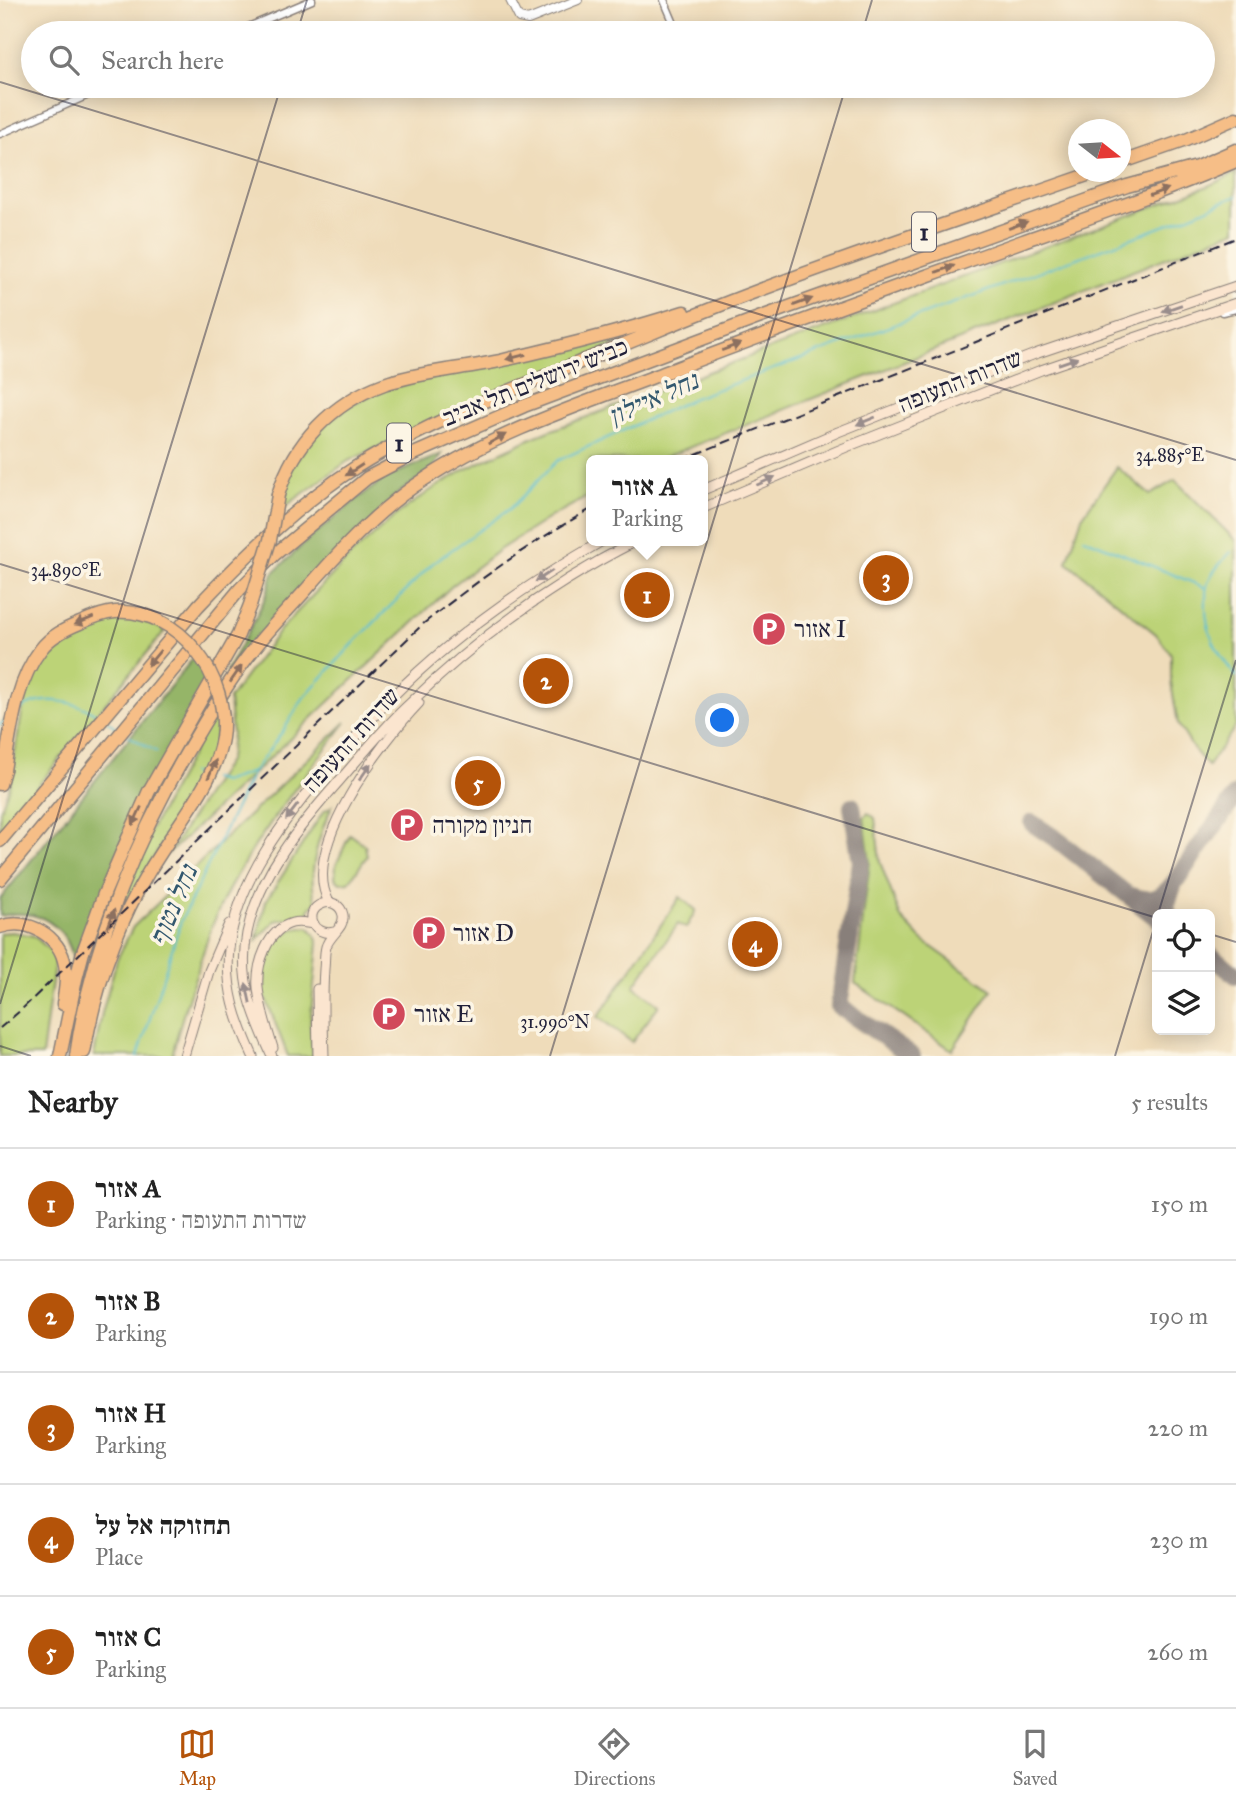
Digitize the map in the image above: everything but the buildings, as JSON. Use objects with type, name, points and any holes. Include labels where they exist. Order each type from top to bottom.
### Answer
[{"type":"highway","points":[[1131,159],[1236,118]]},
{"type":"highway","name":"1","points":[[1128,186],[1236,143]]},
{"type":"highway","name":"כביש ירושלים תל אביב","points":[[0,879],[240,589],[274,555],[367,478],[407,457],[524,406],[761,317],[1128,186],[1197,167],[1236,150]]},
{"type":"highway","points":[[76,1056],[80,1026],[96,961],[133,858],[179,765],[215,705],[253,650],[344,547],[409,490],[436,471],[510,432],[766,334],[1236,162]]},
{"type":"highway","name":"כביש ירושלים תל אביב","points":[[0,841],[198,606],[291,515],[356,468],[447,419],[508,391],[752,293],[1068,182]]},
{"type":"highway","points":[[60,1056],[83,952],[104,894],[149,791],[238,635],[270,540],[282,480],[292,459],[314,428],[353,398],[384,384],[583,341],[752,293]]},
{"type":"highway","points":[[2,777],[22,685],[39,651],[52,637],[72,626],[115,612],[147,617],[175,631],[208,667],[222,706],[222,738],[217,757],[206,782],[147,874],[113,945],[100,985],[84,1056]]},
{"type":"highway","points":[[0,926],[26,925],[46,933],[59,949],[65,964],[66,983],[54,1056]]},
{"type":"main road","name":"שדרות התעופה","points":[[708,488],[827,437],[1035,355],[1235,286]]},
{"type":"main road","name":"שדרות התעופה","points":[[708,506],[821,457],[1041,370],[1236,303]]},
{"type":"main road","name":"שדרות התעופה","points":[[253,1056],[239,1025],[230,992],[228,969],[232,931],[238,911],[254,872],[274,837],[293,809],[399,691],[461,635],[530,585],[594,546]]},
{"type":"main road","name":"שדרות התעופה","points":[[274,1056],[246,989],[244,969],[247,934],[267,879],[306,820],[402,710],[455,662],[573,576],[627,546]]},
{"type":"main road","points":[[324,1056],[323,996],[326,948],[334,932],[341,926],[343,917],[337,906],[329,902],[323,888],[323,870],[329,842],[342,809],[361,777],[403,720],[455,662]]},
{"type":"main road","points":[[184,1056],[209,971],[242,893],[254,872]]},
{"type":"main road","points":[[318,1056],[316,996],[320,942],[313,915],[314,910],[321,904],[329,902]]},
{"type":"main road","points":[[274,1056],[258,986],[267,945],[281,928],[296,922],[315,926],[325,933],[334,932]]},
{"type":"street","points":[[262,21],[312,0]]},
{"type":"street","points":[[510,0],[519,18],[528,20],[578,0]]},
{"type":"street","points":[[664,0],[673,21]]},
{"type":"street","points":[[0,134],[80,98]]},
{"type":"street","points":[[1199,316],[1236,309]]},
{"type":"green space","points":[[1236,173],[1236,230],[671,455],[586,455],[586,498],[499,550],[452,586],[168,854],[229,759],[232,734],[229,699],[280,630],[348,558],[396,515],[431,490],[468,468],[536,436],[1208,186]]},
{"type":"green space","points":[[688,315],[468,406],[348,461],[283,508],[285,482],[291,466],[325,423],[355,402],[385,389]]},
{"type":"green space","points":[[442,454],[431,470],[396,495],[230,673],[226,672],[266,596],[273,573],[310,538],[387,477]]},
{"type":"green space","points":[[1117,467],[1150,495],[1175,480],[1236,541],[1236,726],[1208,766],[1178,724],[1171,682],[1171,654],[1156,634],[1067,562],[1082,517]]},
{"type":"green space","points":[[104,617],[143,621],[165,631],[0,832],[0,811],[9,787],[26,690],[33,674],[47,652],[56,644]]},
{"type":"green space","points":[[194,657],[207,682],[73,958],[67,941],[56,927],[32,915],[0,916],[0,899]]},
{"type":"green space","points":[[217,707],[214,748],[201,779],[144,874],[130,903],[114,918],[138,853]]},
{"type":"green space","points":[[346,722],[270,824],[224,899],[204,949],[172,1056],[94,1056],[102,1013],[117,959],[133,927]]},
{"type":"green space","points":[[332,806],[319,840],[314,866],[313,891],[316,902],[308,915],[275,921],[256,941],[266,901],[323,812]]},
{"type":"green space","points":[[868,813],[875,818],[880,862],[901,918],[922,940],[992,990],[952,1050],[855,983],[870,862],[864,817]]},
{"type":"green space","points":[[350,834],[365,845],[367,856],[349,882],[340,883],[335,878],[336,865]]},
{"type":"green space","points":[[680,897],[696,910],[686,928],[678,924],[634,986],[659,1005],[632,1042],[598,1017]]},
{"type":"green space","points":[[309,927],[318,943],[310,1025],[313,1056],[288,1056],[264,994],[265,960],[277,939],[293,929]]},
{"type":"green space","points":[[13,932],[34,936],[54,954],[42,1056],[0,1056],[0,933]]},
{"type":"waterway","name":"נחל איילון","points":[[212,779],[223,782],[253,772],[304,697],[354,643],[433,563],[511,508],[557,461],[694,398],[1148,232],[1236,196]]},
{"type":"waterway","points":[[1084,538],[1206,588]]},
{"type":"waterway","points":[[1231,552],[1209,581],[1206,611],[1213,641],[1236,676]]},
{"type":"waterway","name":"נחל איילון","points":[[19,710],[39,702],[60,701],[81,706],[100,716]]},
{"type":"waterway","name":"נחל איילון","points":[[0,725],[9,717]]},
{"type":"waterway","name":"נחל איילון","points":[[107,721],[117,728]]},
{"type":"waterway","name":"נחל איילון","points":[[127,735],[157,752]]},
{"type":"waterway","name":"נחל נטוף","points":[[138,1056],[181,921],[253,772]]},
{"type":"waterway","name":"נחל איילון","points":[[191,773],[204,777]]},
{"type":"taxiway","points":[[1174,883],[1236,795]]},
{"type":"taxiway","points":[[852,806],[861,862],[839,1006],[912,1056]]},
{"type":"taxiway","points":[[1032,823],[1152,914]]},
{"type":"taxiway","points":[[1132,896],[1156,898],[1174,883],[1167,909]]},
{"type":"taxiway","points":[[1215,959],[1236,975]]},
{"type":"railway","points":[[694,455],[1236,238]]},
{"type":"railway","points":[[0,1028],[423,624],[505,563],[586,512]]},
{"type":"place","name":"אזור H","points":[[886,578]]},
{"type":"place","name":"אזור A","points":[[647,595]]},
{"type":"place","name":"אזור I","points":[[769,629]]},
{"type":"place","name":"אזור B","points":[[546,681]]},
{"type":"place","name":"אזור C","points":[[478,783]]},
{"type":"place","name":"חניון מקורה","points":[[407,825]]},
{"type":"place","name":"אזור D","points":[[429,933]]},
{"type":"place","name":"תחזוקה אל על","points":[[755,944]]},
{"type":"place","name":"אזור E","points":[[389,1014]]}]
